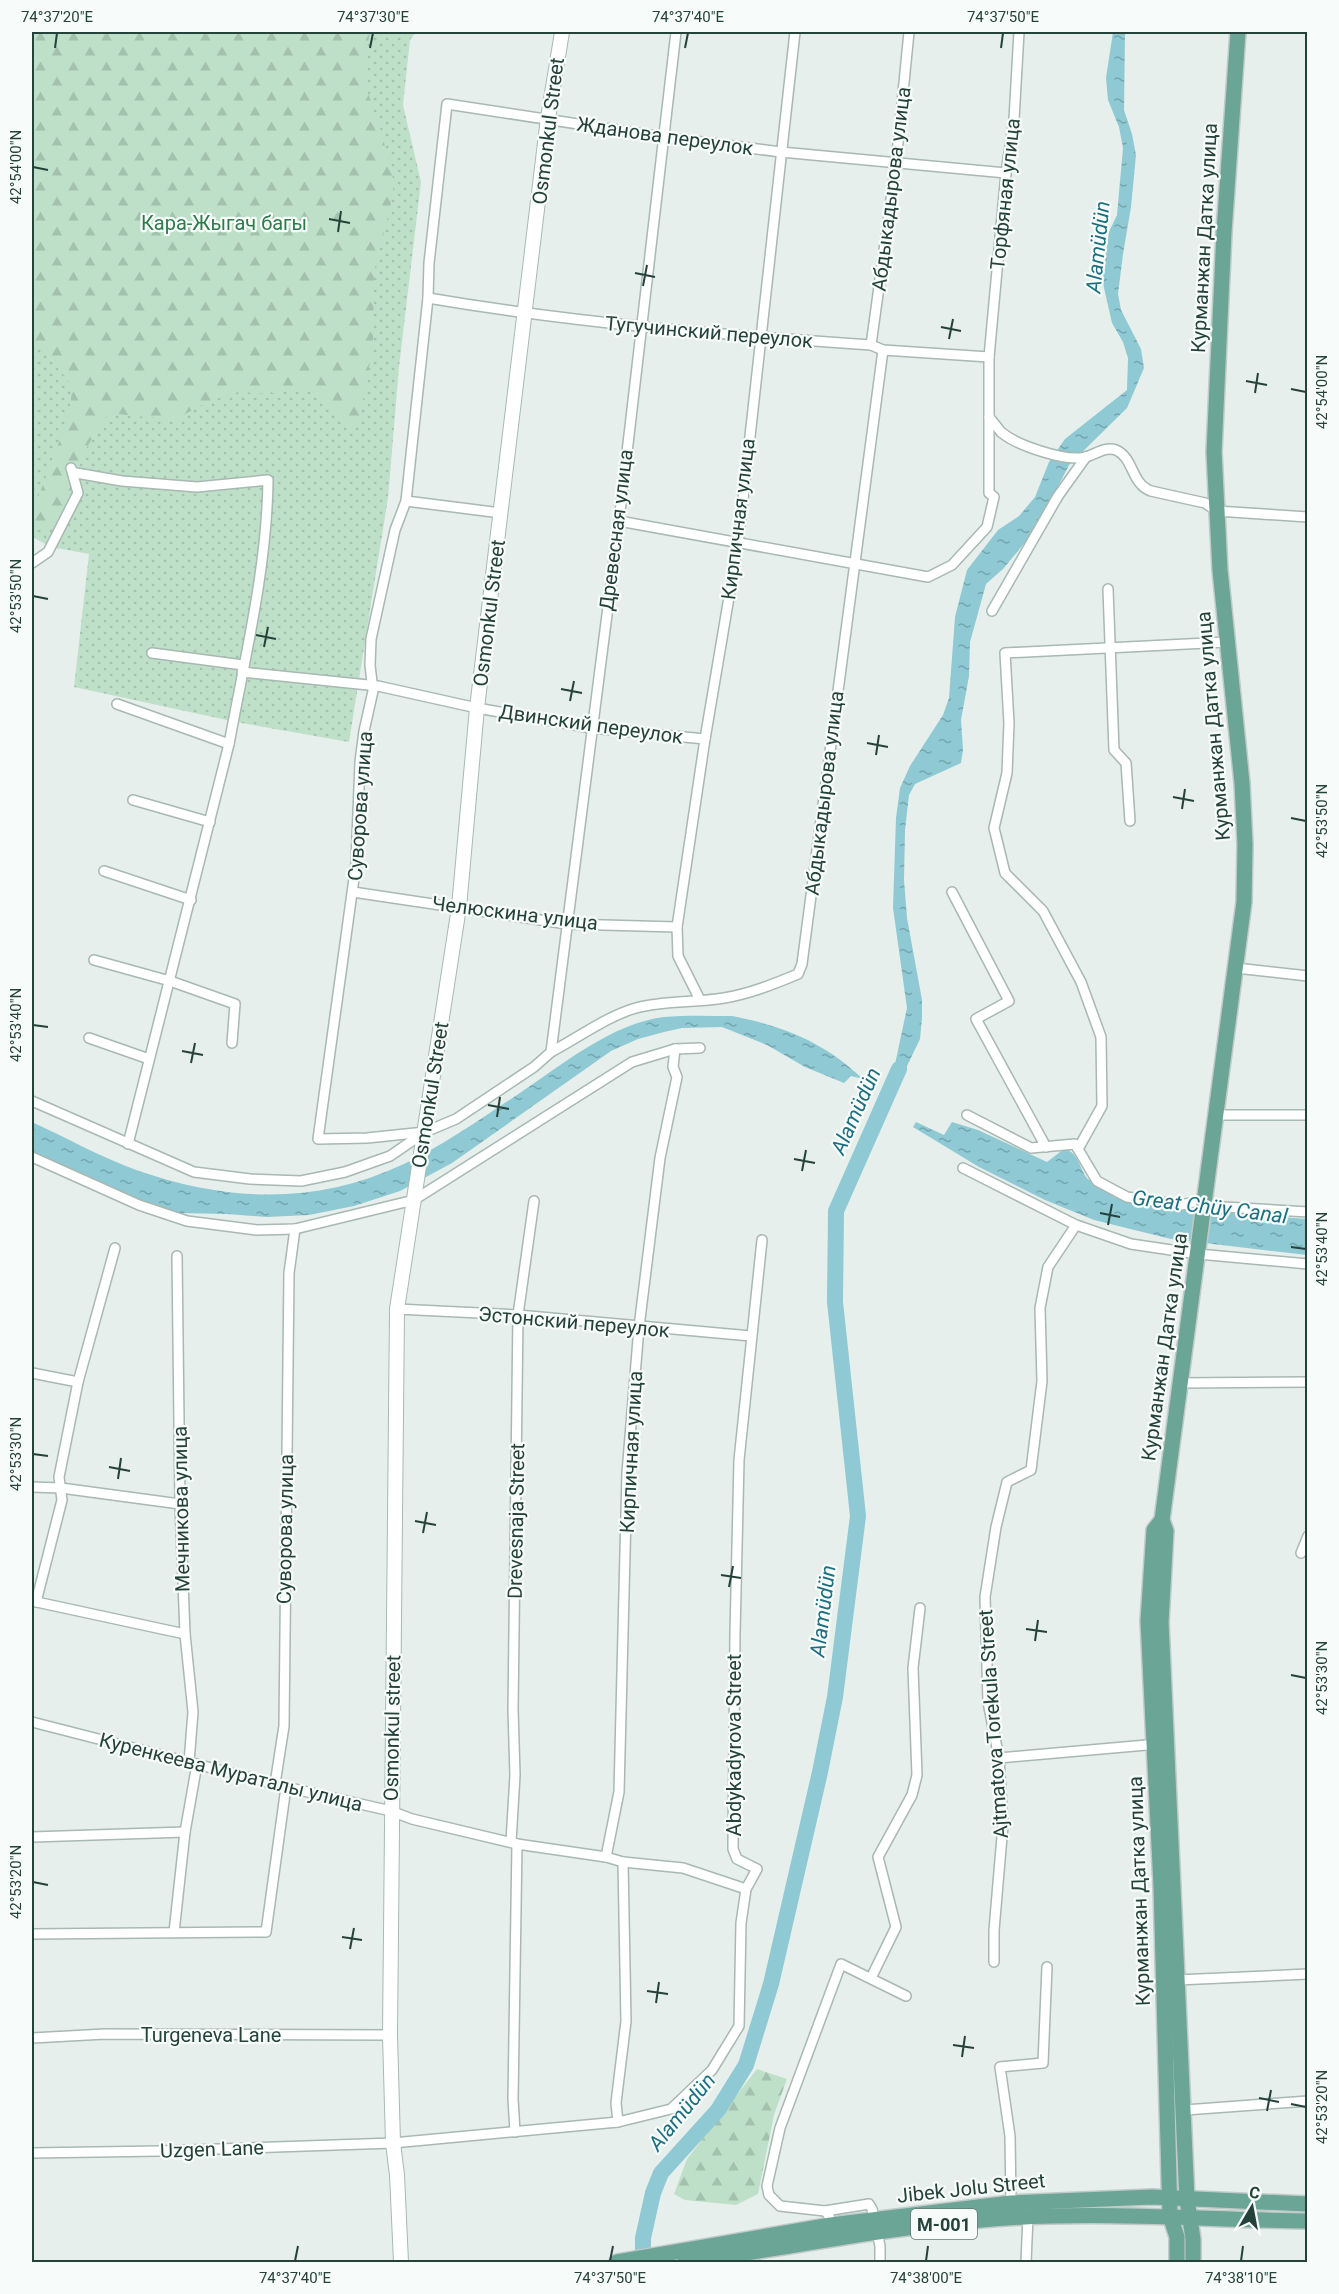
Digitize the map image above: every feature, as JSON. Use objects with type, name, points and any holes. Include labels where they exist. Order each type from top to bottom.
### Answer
[{"type":"main road","name":"Курманжан Датка улица","points":[[1177,2262],[1177,2237],[1170,2216],[1161,1886],[1161,1622],[1166,1531],[1162,1520],[1244,902],[1245,844],[1242,783],[1227,642],[1216,511],[1214,452],[1215,397],[1238,32]]},
{"type":"main road","name":"Курманжан Датка улица","points":[[1160,1743],[1185,2110],[1187,2199],[1193,2239],[1193,2262]]},
{"type":"main road","name":"М-001","points":[[1170,2198],[1308,2204]]},
{"type":"main road","name":"Jibek Jolu Street","points":[[685,2262],[720,2260],[875,2225],[1011,2203],[1170,2198]]},
{"type":"main road","name":"М-001","points":[[1170,2216],[1308,2221]]},
{"type":"main road","name":"Jibek Jolu Street","points":[[617,2262],[670,2254],[828,2218],[875,2225],[1028,2217],[1170,2216]]},
{"type":"street","name":"Osmonkul Street","points":[[414,1197],[459,908],[477,708],[548,118],[562,32]]},
{"type":"street","name":"Древесная улица","points":[[551,1052],[619,521],[676,32]]},
{"type":"street","name":"Кирпичная улица","points":[[700,1000],[678,956],[677,927],[705,739],[738,544],[795,32]]},
{"type":"street","name":"Абдыкадырова улица","points":[[871,345],[896,163],[909,32]]},
{"type":"street","name":"Торфяная улица","points":[[854,564],[928,577],[952,565],[987,527],[994,497],[989,493],[989,357],[1006,173],[1014,118],[1019,32]]},
{"type":"street","name":"Жданова переулок","points":[[429,298],[429,263],[447,104],[663,137],[780,152],[1006,173]]},
{"type":"street","name":"Тугучинский переулок","points":[[429,298],[526,315],[760,338],[871,345],[883,350],[989,357]]},
{"type":"street","name":"Суворова улица","points":[[424,1137],[318,1139],[356,864],[360,762],[373,691],[370,665],[371,639],[395,530],[405,501],[429,298]]},
{"type":"street","name":"Абдыкадырова улица","points":[[424,1137],[456,1119],[534,1067],[551,1052],[612,1017],[637,1008],[723,998],[769,986],[798,974],[802,964],[883,350]]},
{"type":"street","points":[[989,417],[1002,432],[1016,441],[1050,454],[1082,458],[1105,449],[1113,449],[1122,453],[1143,489],[1205,503],[1216,511],[1308,517]]},
{"type":"street","points":[[992,611],[1082,458]]},
{"type":"street","points":[[32,563],[48,552],[78,493],[73,471],[122,481],[197,487],[268,480],[268,505],[258,584],[229,744],[128,1143]]},
{"type":"street","points":[[405,501],[501,513]]},
{"type":"street","points":[[619,521],[854,564]]},
{"type":"street","points":[[1108,589],[1114,750],[1126,762],[1130,821]]},
{"type":"street","points":[[1078,1149],[1102,1106],[1101,1037],[1081,982],[1043,911],[1005,873],[994,828],[1007,773],[1009,723],[1005,653],[1227,642]]},
{"type":"street","name":"Двинский переулок","points":[[152,653],[373,686],[477,708],[591,728],[705,739]]},
{"type":"street","points":[[117,704],[229,744]]},
{"type":"street","points":[[133,800],[210,822]]},
{"type":"street","points":[[104,871],[191,900]]},
{"type":"street","points":[[952,891],[1009,1001],[976,1019],[1046,1147]]},
{"type":"street","name":"Челюскина улица","points":[[353,892],[567,924],[677,927]]},
{"type":"street","points":[[94,960],[170,981],[235,1004],[232,1042]]},
{"type":"street","points":[[1236,968],[1308,976]]},
{"type":"street","points":[[89,1038],[149,1059]]},
{"type":"street","points":[[32,1157],[139,1205],[188,1221],[257,1230],[295,1229],[414,1197],[632,1062],[675,1049],[700,1048]]},
{"type":"street","name":"Кирпичная улица","points":[[606,1857],[619,1792],[627,1473],[639,1327],[660,1158],[677,1077],[674,1067],[675,1049]]},
{"type":"street","points":[[32,1101],[194,1172],[250,1179],[301,1181],[345,1172],[390,1156],[424,1137]]},
{"type":"street","points":[[967,1115],[1030,1148],[1075,1144],[1096,1181],[1127,1197],[1181,1205],[1194,1202],[1224,1207],[1308,1212]]},
{"type":"street","points":[[1217,1115],[1308,1115]]},
{"type":"street","points":[[963,1168],[1076,1225],[1131,1244],[1308,1264]]},
{"type":"street","name":"Osmonkul street","points":[[401,2262],[393,2143],[390,2035],[397,1310],[414,1197]]},
{"type":"street","name":"Drevesnaja Street","points":[[515,2132],[513,2099],[515,1775],[513,1710],[518,1315],[534,1200]]},
{"type":"street","name":"Ajtmatova Torekula Street","points":[[994,1962],[994,1930],[1003,1825],[999,1758],[988,1702],[985,1597],[996,1527],[1007,1482],[1030,1470],[1042,1381],[1040,1308],[1048,1267],[1076,1225]]},
{"type":"street","name":"Суворова улица","points":[[275,1784],[284,1726],[289,1273],[295,1229]]},
{"type":"street","name":"Abdykadyrova Street","points":[[393,2143],[618,2122],[671,2109],[712,2070],[739,2026],[741,1923],[746,1889],[757,1869],[737,1859],[733,1849],[734,1646],[739,1460],[762,1240]]},
{"type":"street","points":[[115,1248],[78,1382],[59,1477],[62,1500],[34,1602],[185,1634]]},
{"type":"street","name":"Мечникова улица","points":[[174,1932],[193,1763],[193,1712],[185,1634],[180,1504],[177,1256]]},
{"type":"street","name":"Эстонский переулок","points":[[397,1310],[518,1315],[751,1336]]},
{"type":"street","points":[[32,1373],[78,1382]]},
{"type":"street","points":[[1180,1383],[1308,1382]]},
{"type":"street","points":[[32,1487],[61,1488],[180,1504]]},
{"type":"street","points":[[1301,1553],[1308,1536]]},
{"type":"street","points":[[871,1978],[896,1927],[878,1857],[912,1796],[917,1775],[913,1668],[920,1608]]},
{"type":"street","name":"Куренкеева Мураталы улица","points":[[32,1722],[514,1843],[606,1857],[623,1862],[682,1868],[746,1889]]},
{"type":"street","points":[[999,1758],[1160,1743]]},
{"type":"street","points":[[32,1934],[266,1932],[286,1787]]},
{"type":"street","points":[[32,1837],[186,1832]]},
{"type":"street","points":[[618,2122],[616,2103],[626,2021],[623,1862]]},
{"type":"street","points":[[828,2218],[780,2206],[768,2195],[767,2186],[780,2127],[841,1964],[906,1996]]},
{"type":"street","points":[[1011,2203],[1010,2136],[1000,2067],[1043,2063],[1047,1967]]},
{"type":"street","points":[[1177,1980],[1308,1974]]},
{"type":"street","name":"Turgeneva Lane","points":[[32,2038],[105,2034],[390,2035]]},
{"type":"street","points":[[1185,2110],[1308,2101]]},
{"type":"street","name":"Uzgen Lane","points":[[32,2153],[170,2151],[393,2143]]},
{"type":"street","points":[[1026,2262],[1028,2217]]},
{"type":"street","points":[[875,2225],[880,2246],[880,2262]]},
{"type":"green space","name":"Кара-Жыгач багы","points":[[32,32],[416,32],[410,40],[403,105],[421,182],[399,367],[388,498],[349,742],[236,722],[74,687],[89,554],[51,547],[32,537]]},
{"type":"green space","points":[[32,32],[370,32],[365,57],[365,84],[382,134],[394,183],[374,272],[373,345],[360,416],[351,426],[342,415],[310,392],[297,390],[270,394],[240,392],[228,394],[174,420],[109,413],[80,462],[63,520],[47,527],[33,524],[33,511],[68,418],[72,392],[68,380],[42,350],[32,347]]},
{"type":"green space","points":[[757,2069],[787,2079],[774,2115],[758,2194],[736,2205],[685,2200],[674,2194],[687,2159]]},
{"type":"water","points":[[1113,32],[1125,32],[1124,110],[1136,155],[1118,294],[1121,310],[1141,349],[1144,368],[1127,408],[1069,465],[1037,528],[1003,569],[986,584],[970,642],[969,676],[961,720],[963,750],[961,763],[915,784],[909,795],[905,830],[904,880],[907,918],[922,1000],[922,1018],[920,1039],[894,1093],[885,1087],[894,1069],[907,1008],[893,908],[896,818],[900,788],[910,766],[943,715],[949,698],[955,617],[967,570],[998,530],[1019,516],[1035,497],[1049,462],[1065,439],[1127,390],[1128,358],[1123,342],[1112,323],[1102,279],[1109,232],[1117,215],[1123,148],[1119,127],[1108,100],[1106,78]]},
{"type":"water","points":[[732,1016],[769,1025],[802,1037],[833,1055],[863,1079],[851,1076],[844,1083],[805,1067],[767,1045],[722,1027],[682,1028],[664,1032],[638,1039],[611,1051],[452,1163],[400,1191],[354,1206],[309,1215],[267,1217],[178,1213],[133,1198],[32,1152],[32,1122],[125,1166],[206,1189],[273,1194],[338,1187],[404,1164],[433,1149],[587,1048],[625,1028],[664,1017]]},
{"type":"water","points":[[916,1122],[944,1135],[952,1122],[978,1130],[1047,1162],[1064,1149],[1073,1154],[1089,1180],[1139,1201],[1174,1209],[1307,1219],[1307,1255],[1171,1239],[1094,1220],[1045,1200],[979,1167],[913,1127]]},
{"type":"waterway","name":"Alamüdün","points":[[643,2262],[643,2238],[653,2193],[661,2173],[718,2110],[746,2065],[771,1984],[820,1772],[835,1697],[858,1516],[835,1302],[836,1211],[899,1069]]},
{"type":"water label","name":"Great Chüy Canal","points":[[1210,1207]]}]
